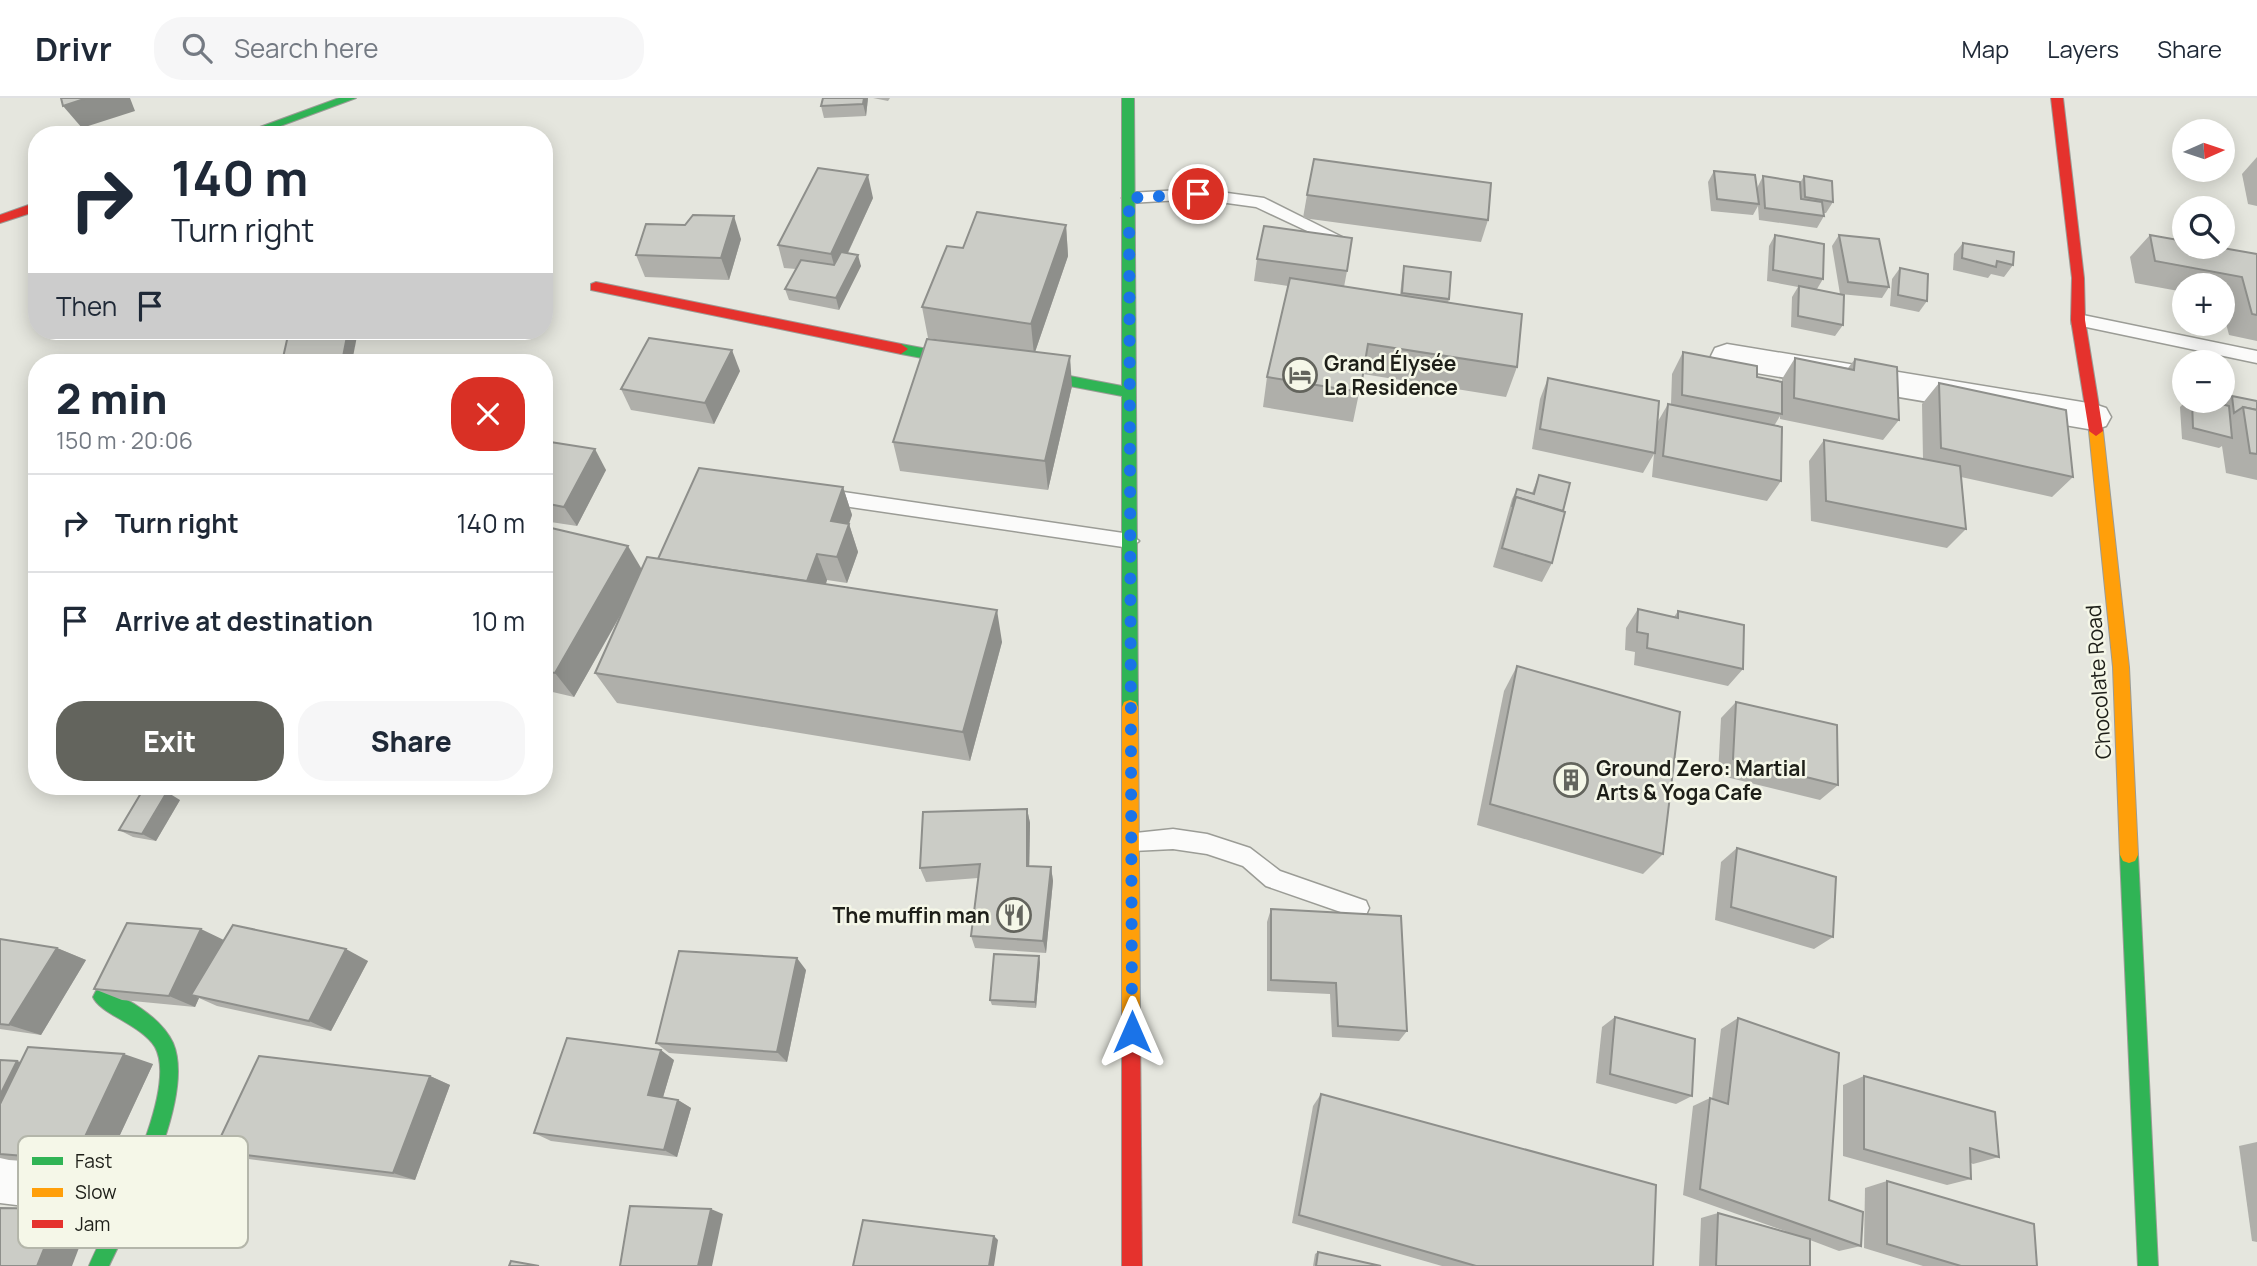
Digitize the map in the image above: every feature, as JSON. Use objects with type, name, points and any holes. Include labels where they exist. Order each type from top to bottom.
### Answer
[{"type":"street","points":[[270,126],[350,98]]},
{"type":"street","points":[[1128,98],[1133,841],[1132,1266]]},
{"type":"street","name":"Chocolate Road","points":[[2057,98],[2078,278],[2078,320],[2094,417],[2121,667],[2148,1266]]},
{"type":"street","points":[[0,219],[28,209]]},
{"type":"street","points":[[596,288],[813,333],[1129,392]]},
{"type":"street","points":[[1727,356],[2094,417]]},
{"type":"street","points":[[102,997],[135,1016],[166,1048],[170,1076],[165,1110],[155,1136]]},
{"type":"street","points":[[0,1179],[18,1181]]},
{"type":"street","points":[[99,1266],[107,1248]]},
{"type":"lane","points":[[1129,198],[1198,194],[1259,202],[1342,241]]},
{"type":"lane","points":[[2078,320],[2257,357]]},
{"type":"lane","points":[[806,494],[1130,541]]},
{"type":"lane","points":[[1133,841],[1173,839],[1207,844],[1250,859],[1273,879],[1358,908]]},
{"type":"building","points":[[61,98],[87,98],[63,106]]},
{"type":"building","points":[[823,98],[864,98],[863,104],[821,106]]},
{"type":"building","points":[[1314,159],[1491,183],[1488,220],[1307,195]]},
{"type":"building","points":[[818,168],[868,175],[831,254],[778,245]]},
{"type":"building","points":[[1714,171],[1755,175],[1759,204],[1717,199]]},
{"type":"building","points":[[1763,176],[1800,182],[1801,199],[1822,202],[1824,216],[1765,208]]},
{"type":"building","points":[[1804,176],[1832,181],[1833,202],[1805,197]]},
{"type":"building","points":[[977,212],[1066,225],[1031,324],[922,307],[947,246],[963,248]]},
{"type":"building","points":[[693,215],[734,216],[721,258],[636,255],[646,224],[685,225]]},
{"type":"building","points":[[1264,226],[1352,238],[1347,271],[1257,259]]},
{"type":"building","points":[[1775,235],[1824,244],[1823,279],[1773,270]]},
{"type":"building","points":[[1839,235],[1879,239],[1889,287],[1848,282]]},
{"type":"building","points":[[2150,235],[2172,239],[2172,259],[2235,259],[2235,250],[2257,254],[2257,315],[2252,314],[2242,277],[2235,276],[2235,273],[2220,273],[2155,261]]},
{"type":"building","points":[[1963,243],[2014,252],[2013,265],[1997,261],[1996,267],[1962,258]]},
{"type":"building","points":[[841,252],[858,255],[836,298],[785,289],[801,260],[834,265]]},
{"type":"building","points":[[1404,266],[1451,272],[1449,299],[1402,293]]},
{"type":"building","points":[[1900,268],[1928,274],[1927,301],[1898,295]]},
{"type":"building","points":[[1290,278],[1522,314],[1517,367],[1368,344],[1360,392],[1267,377]]},
{"type":"building","points":[[1799,286],[1844,295],[1843,325],[1798,316]]},
{"type":"building","points":[[649,338],[732,350],[705,403],[621,389]]},
{"type":"building","points":[[927,339],[1070,356],[1045,461],[893,442]]},
{"type":"building","points":[[287,340],[346,340],[344,354],[284,354]]},
{"type":"building","points":[[1683,352],[1757,366],[1757,377],[1782,382],[1782,414],[1682,395]]},
{"type":"building","points":[[1795,358],[1854,370],[1855,359],[1897,367],[1899,420],[1794,398]]},
{"type":"building","points":[[1548,378],[1659,401],[1655,453],[1540,429]]},
{"type":"building","points":[[1939,383],[2066,410],[2073,477],[1941,448]]},
{"type":"building","points":[[2235,397],[2257,401],[2257,410],[2243,407],[2235,412]]},
{"type":"building","points":[[1668,404],[1782,427],[1781,481],[1663,456]]},
{"type":"building","points":[[2243,407],[2257,410],[2257,454],[2250,453]]},
{"type":"building","points":[[2192,413],[2230,413],[2232,438],[2193,428]]},
{"type":"building","points":[[1824,440],[1960,466],[1966,529],[1826,501]]},
{"type":"building","points":[[553,442],[595,449],[564,507],[553,505]]},
{"type":"building","points":[[699,468],[843,487],[831,521],[849,524],[837,557],[817,554],[807,581],[658,559]]},
{"type":"building","points":[[1539,475],[1570,483],[1563,511],[1516,497],[1512,507],[1517,489],[1534,494]]},
{"type":"building","points":[[1516,497],[1565,512],[1552,563],[1502,548]]},
{"type":"building","points":[[553,528],[628,546],[555,673]]},
{"type":"building","points":[[647,557],[997,610],[963,732],[595,673]]},
{"type":"building","points":[[1638,609],[1678,618],[1678,611],[1744,625],[1743,669],[1647,648],[1648,634],[1637,632]]},
{"type":"building","name":"Ground Zero: Martial Arts & Yoga Cafe","points":[[1517,666],[1680,712],[1663,854],[1490,804]]},
{"type":"building","points":[[1736,702],[1837,725],[1838,785],[1733,759]]},
{"type":"building","points":[[140,795],[165,795],[142,834],[119,830]]},
{"type":"building","points":[[1027,809],[1027,866],[1051,867],[1043,941],[971,936],[980,864],[920,868],[923,812]]},
{"type":"building","points":[[1737,848],[1836,877],[1833,937],[1731,907]]},
{"type":"building","points":[[1271,909],[1401,916],[1407,1031],[1338,1026],[1336,983],[1271,980]]},
{"type":"building","points":[[127,923],[201,929],[169,996],[94,989]]},
{"type":"building","points":[[233,925],[346,949],[309,1021],[191,995]]},
{"type":"building","points":[[0,939],[57,948],[9,1025],[0,1024]]},
{"type":"building","points":[[679,951],[797,958],[777,1052],[656,1043]]},
{"type":"building","points":[[994,954],[1039,956],[1035,1002],[990,1000]]},
{"type":"building","points":[[1615,1017],[1695,1039],[1692,1096],[1610,1074]]},
{"type":"building","points":[[1738,1018],[1839,1053],[1829,1200],[1863,1212],[1861,1246],[1700,1189],[1710,1098],[1728,1104]]},
{"type":"building","points":[[567,1038],[661,1050],[648,1095],[678,1100],[664,1150],[534,1133]]},
{"type":"building","points":[[28,1047],[124,1054],[85,1136],[18,1136],[18,1155],[0,1154],[0,1104]]},
{"type":"building","points":[[259,1056],[430,1076],[393,1173],[248,1155],[248,1136],[221,1136]]},
{"type":"building","points":[[0,1060],[17,1061],[0,1095]]},
{"type":"building","points":[[1864,1076],[1995,1112],[1999,1157],[1970,1148],[1971,1179],[1864,1149]]},
{"type":"building","points":[[1321,1094],[1656,1185],[1653,1266],[1476,1266],[1299,1215]]},
{"type":"building","points":[[1887,1181],[2034,1224],[2037,1266],[1961,1266],[1887,1244]]},
{"type":"building","points":[[630,1206],[711,1209],[698,1266],[620,1266]]},
{"type":"building","points":[[0,1208],[18,1208],[18,1248],[44,1248],[37,1266],[0,1266]]},
{"type":"building","points":[[1718,1213],[1810,1239],[1810,1266],[1716,1266]]},
{"type":"building","points":[[863,1220],[994,1236],[989,1266],[853,1266]]},
{"type":"building","points":[[1318,1252],[1381,1266],[1316,1266]]},
{"type":"building","points":[[511,1261],[539,1266],[509,1266]]},
{"type":"traffic: fast","points":[[270,126],[350,98]]},
{"type":"traffic: fast","points":[[1128,98],[1130,707]]},
{"type":"traffic: fast","points":[[901,349],[1129,392]]},
{"type":"traffic: fast","points":[[2129,855],[2148,1266]]},
{"type":"traffic: fast","points":[[102,997],[137,1018],[153,1031],[165,1047],[169,1068],[166,1094],[155,1136]]},
{"type":"traffic: fast","points":[[99,1266],[107,1248]]},
{"type":"traffic: slow","points":[[2096,431],[2121,667],[2129,855]]},
{"type":"traffic: slow","points":[[1130,707],[1131,1022]]},
{"type":"traffic: jam","points":[[2057,98],[2078,278],[2078,320],[2096,431]]},
{"type":"traffic: jam","points":[[0,219],[28,209]]},
{"type":"traffic: jam","points":[[596,287],[901,349]]},
{"type":"traffic: jam","points":[[1131,1022],[1132,1266]]},
{"type":"place","name":"Grand Élysée La Residence","points":[[1300,375]]},
{"type":"place","name":"Ground Zero: Martial Arts & Yoga Cafe","points":[[1571,780]]},
{"type":"place","name":"The muffin man","points":[[1014,915]]},
{"type":"route","points":[[1132,1032],[1129,198],[1198,194]]}]
